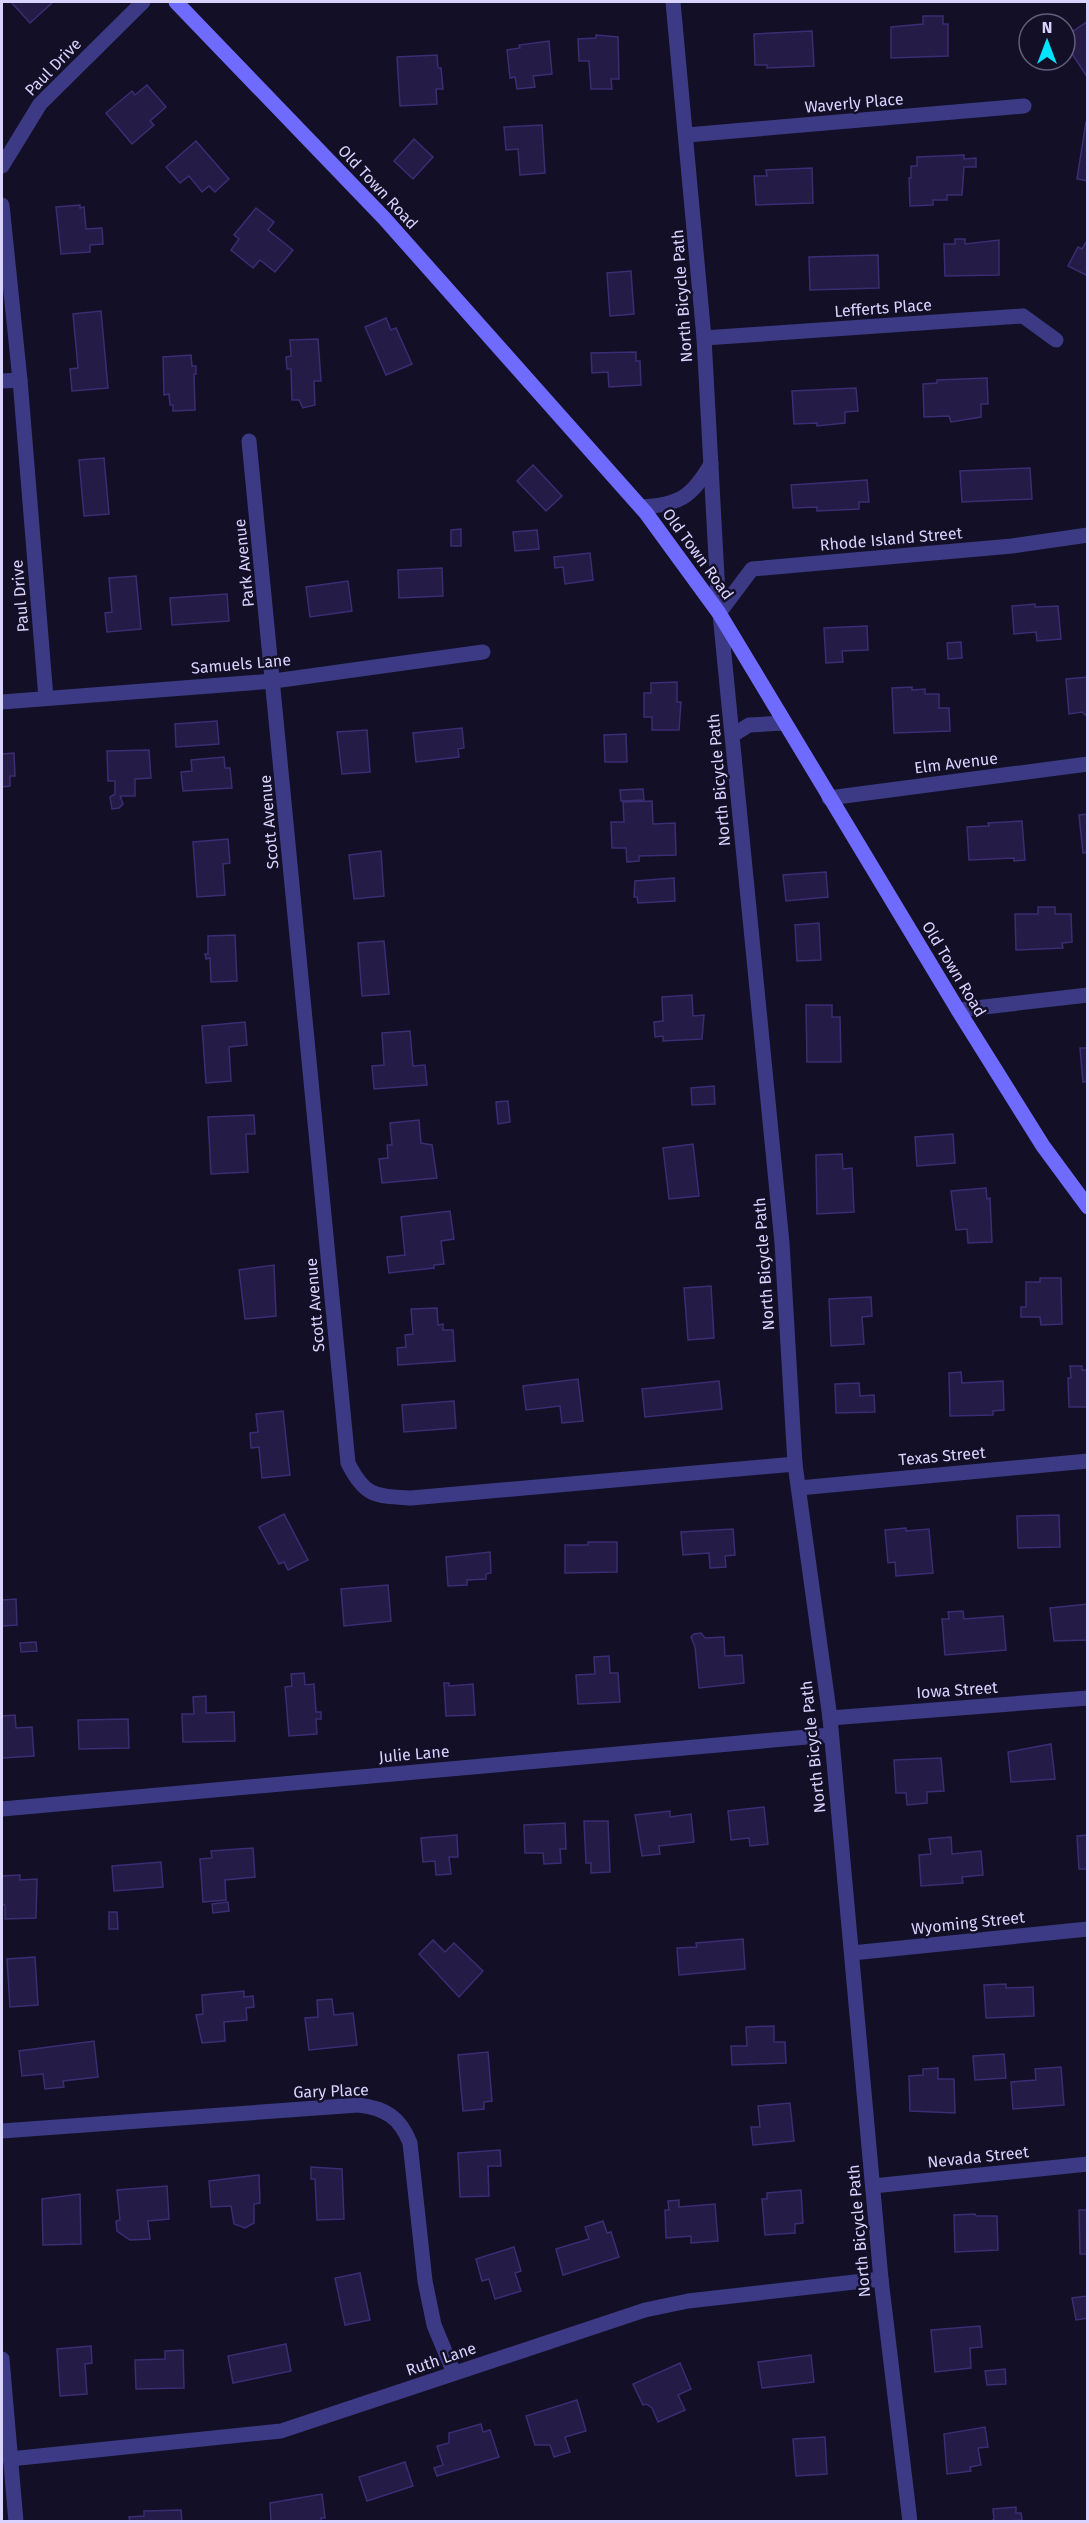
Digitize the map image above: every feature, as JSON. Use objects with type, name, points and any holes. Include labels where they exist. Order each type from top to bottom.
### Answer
[{"type":"main road","name":"Old Town Road","points":[[176,2],[384,218],[640,507],[719,613],[958,1010],[1043,1146],[1088,1207]]},
{"type":"street","name":"Paul Drive","points":[[2,166],[39,104],[143,2]]},
{"type":"street","name":"North Bicycle Path","points":[[673,2],[704,338],[719,613],[782,1243],[795,1464],[830,1718],[881,2279],[909,2522]]},
{"type":"street","name":"Waverly Place","points":[[687,135],[1024,106]]},
{"type":"street","name":"Paul Drive","points":[[2,205],[20,380],[46,698]]},
{"type":"street","name":"Lefferts Place","points":[[704,338],[1023,316],[1056,340]]},
{"type":"street","points":[[2,381],[20,380]]},
{"type":"street","name":"Park Avenue","points":[[249,441],[274,681]]},
{"type":"street","points":[[640,507],[664,506],[681,500],[692,492],[711,464]]},
{"type":"street","name":"Rhode Island Street","points":[[719,613],[752,569],[1012,546],[1088,535]]},
{"type":"street","name":"Samuels Lane","points":[[2,702],[274,681],[483,652]]},
{"type":"street","name":"Scott Avenue","points":[[274,681],[348,1463],[359,1485],[381,1497],[411,1498],[795,1464]]},
{"type":"street","points":[[733,735],[748,725],[784,723]]},
{"type":"street","name":"Elm Avenue","points":[[829,798],[1088,764]]},
{"type":"street","points":[[958,1010],[1088,995]]},
{"type":"street","name":"Texas Street","points":[[799,1488],[1088,1461]]},
{"type":"street","name":"Iowa Street","points":[[830,1718],[1088,1698]]},
{"type":"street","name":"Julie Lane","points":[[2,1809],[830,1736]]},
{"type":"street","name":"Wyoming Street","points":[[852,1953],[1088,1929]]},
{"type":"street","name":"Gary Place","points":[[2,2131],[358,2105],[387,2111],[404,2129],[410,2143],[425,2281],[434,2325],[454,2373]]},
{"type":"street","name":"Nevada Street","points":[[873,2186],[1088,2164]]},
{"type":"street","name":"Ruth Lane","points":[[10,2459],[281,2431],[645,2310],[688,2301],[881,2279]]},
{"type":"street","points":[[2,2359],[16,2522]]},
{"type":"building","points":[[11,2],[53,2],[30,23]]},
{"type":"building","points":[[923,16],[943,16],[943,24],[948,24],[948,56],[891,58],[891,27],[923,24]]},
{"type":"building","points":[[1088,21],[1088,78],[1077,62],[1077,29]]},
{"type":"building","points":[[812,31],[814,66],[767,68],[767,65],[755,65],[754,34]]},
{"type":"building","points":[[596,35],[618,37],[619,79],[611,79],[612,89],[591,89],[589,61],[579,61],[578,39],[596,38]]},
{"type":"building","points":[[549,41],[552,74],[533,76],[535,87],[517,89],[515,77],[510,78],[507,50],[520,48],[519,45]]},
{"type":"building","points":[[437,55],[443,89],[436,89],[437,104],[400,106],[397,57]]},
{"type":"building","points":[[147,85],[166,107],[150,121],[154,125],[132,144],[106,113],[132,91],[135,95]]},
{"type":"building","points":[[1086,122],[1088,122],[1088,181],[1077,179]]},
{"type":"building","points":[[542,125],[545,173],[520,175],[518,149],[506,150],[504,127]]},
{"type":"building","points":[[414,139],[433,157],[413,179],[394,161]]},
{"type":"building","points":[[196,141],[229,179],[215,192],[209,186],[202,192],[189,176],[180,183],[166,167]]},
{"type":"building","points":[[964,155],[964,159],[976,158],[976,167],[964,167],[962,195],[947,195],[947,200],[933,200],[933,205],[910,206],[909,178],[911,178],[911,166],[917,166],[917,157]]},
{"type":"building","points":[[812,168],[813,203],[756,205],[754,176],[767,176],[766,170]]},
{"type":"building","points":[[80,205],[80,208],[84,207],[86,229],[102,228],[103,244],[90,245],[90,252],[61,254],[56,207]]},
{"type":"building","points":[[256,208],[274,222],[268,230],[293,250],[275,272],[260,260],[253,268],[231,250],[239,239],[234,235]]},
{"type":"building","points":[[955,239],[965,239],[965,244],[999,240],[999,275],[945,276],[944,244],[955,244]]},
{"type":"building","points":[[1088,239],[1088,276],[1068,266],[1078,247],[1082,249]]},
{"type":"building","points":[[878,255],[879,288],[810,290],[809,257]]},
{"type":"building","points":[[631,271],[634,314],[610,316],[607,273]]},
{"type":"building","points":[[101,311],[108,388],[72,391],[70,369],[78,368],[73,314]]},
{"type":"building","points":[[386,318],[391,330],[396,328],[412,364],[386,375],[365,327]]},
{"type":"building","points":[[318,339],[321,381],[314,381],[315,405],[303,408],[299,400],[292,400],[291,369],[287,369],[286,357],[291,356],[290,340]]},
{"type":"building","points":[[636,352],[636,361],[640,361],[641,385],[609,387],[608,372],[592,373],[591,353]]},
{"type":"building","points":[[191,355],[192,366],[196,366],[196,374],[194,374],[195,410],[173,411],[169,394],[164,395],[163,357]]},
{"type":"building","points":[[987,378],[988,404],[981,404],[981,417],[951,422],[949,416],[924,417],[923,384],[937,383],[937,380]]},
{"type":"building","points":[[856,388],[858,411],[845,412],[845,423],[817,426],[817,423],[794,424],[792,391]]},
{"type":"building","points":[[104,458],[109,514],[84,516],[79,460]]},
{"type":"building","points":[[533,465],[562,496],[546,511],[517,481]]},
{"type":"building","points":[[1030,468],[1032,499],[962,502],[960,471]]},
{"type":"building","points":[[867,480],[869,502],[859,502],[859,509],[817,511],[817,507],[793,508],[791,485]]},
{"type":"building","points":[[461,529],[461,546],[451,546],[451,530]]},
{"type":"building","points":[[537,530],[539,549],[515,551],[513,532]]},
{"type":"building","points":[[590,553],[593,580],[565,584],[563,567],[555,568],[554,557]]},
{"type":"building","points":[[442,568],[443,596],[399,598],[398,570]]},
{"type":"building","points":[[136,576],[141,629],[107,632],[105,613],[112,612],[109,578]]},
{"type":"building","points":[[348,581],[352,611],[310,617],[306,587]]},
{"type":"building","points":[[227,594],[229,621],[172,625],[170,598]]},
{"type":"building","points":[[1035,604],[1035,607],[1058,606],[1061,639],[1037,641],[1036,632],[1014,634],[1012,606]]},
{"type":"building","points":[[867,626],[868,650],[842,651],[843,662],[826,663],[824,628]]},
{"type":"building","points":[[961,642],[962,658],[948,659],[947,643]]},
{"type":"building","points":[[1088,677],[1088,717],[1082,712],[1069,714],[1066,679]]},
{"type":"building","points":[[677,682],[677,702],[681,702],[679,730],[652,730],[652,717],[644,717],[644,693],[651,693],[651,683]]},
{"type":"building","points":[[912,687],[912,690],[925,689],[925,694],[939,694],[939,708],[949,708],[950,731],[894,733],[892,688]]},
{"type":"building","points":[[217,721],[219,744],[176,747],[175,724]]},
{"type":"building","points":[[462,728],[464,748],[458,749],[459,757],[416,762],[413,733]]},
{"type":"building","points":[[367,730],[370,772],[342,774],[337,732]]},
{"type":"building","points":[[626,734],[627,762],[605,762],[604,735]]},
{"type":"building","points":[[149,750],[151,778],[135,779],[135,796],[120,796],[123,804],[119,808],[112,809],[110,797],[115,794],[115,781],[108,781],[107,751]]},
{"type":"building","points":[[14,753],[15,776],[10,776],[10,786],[2,787],[2,754]]},
{"type":"building","points":[[224,757],[225,768],[230,768],[232,788],[183,791],[181,772],[192,771],[191,760]]},
{"type":"building","points":[[643,789],[644,800],[621,801],[620,790]]},
{"type":"building","points":[[652,801],[653,824],[675,823],[676,855],[639,856],[639,861],[627,862],[626,848],[612,848],[611,822],[624,822],[623,802]]},
{"type":"building","points":[[1088,814],[1088,852],[1083,853],[1079,815]]},
{"type":"building","points":[[1022,821],[1025,860],[1014,861],[1014,858],[969,860],[967,827]]},
{"type":"building","points":[[228,839],[230,863],[223,864],[225,895],[197,897],[193,842]]},
{"type":"building","points":[[381,851],[384,896],[354,899],[349,855]]},
{"type":"building","points":[[826,872],[828,897],[786,901],[783,875]]},
{"type":"building","points":[[674,878],[675,901],[638,903],[637,897],[634,897],[635,881]]},
{"type":"building","points":[[1038,907],[1055,907],[1055,914],[1071,914],[1072,942],[1062,943],[1063,948],[1016,950],[1015,914],[1038,914]]},
{"type":"building","points":[[819,923],[821,960],[797,961],[795,925]]},
{"type":"building","points":[[235,935],[237,981],[211,982],[210,958],[206,959],[205,954],[208,954],[208,936]]},
{"type":"building","points":[[384,941],[389,994],[362,996],[358,943]]},
{"type":"building","points":[[692,995],[693,1016],[704,1015],[702,1039],[663,1041],[663,1036],[655,1037],[654,1022],[663,1021],[662,997]]},
{"type":"building","points":[[806,1005],[832,1005],[832,1017],[840,1017],[841,1062],[807,1062]]},
{"type":"building","points":[[245,1022],[247,1045],[229,1047],[231,1081],[206,1083],[202,1026]]},
{"type":"building","points":[[410,1031],[413,1066],[425,1065],[427,1085],[374,1089],[372,1066],[384,1065],[382,1033]]},
{"type":"building","points":[[1080,1048],[1088,1048],[1088,1081],[1083,1082]]},
{"type":"building","points":[[714,1086],[715,1104],[692,1105],[691,1088]]},
{"type":"building","points":[[508,1101],[510,1122],[498,1124],[496,1102]]},
{"type":"building","points":[[254,1115],[255,1134],[246,1134],[248,1172],[211,1174],[208,1117]]},
{"type":"building","points":[[419,1120],[421,1143],[432,1145],[437,1178],[382,1183],[379,1159],[388,1158],[387,1145],[392,1145],[390,1123]]},
{"type":"building","points":[[953,1134],[955,1163],[917,1166],[915,1137]]},
{"type":"building","points":[[693,1144],[699,1196],[669,1199],[663,1148]]},
{"type":"building","points":[[842,1154],[843,1169],[852,1168],[854,1212],[817,1214],[816,1155]]},
{"type":"building","points":[[986,1188],[987,1199],[990,1198],[992,1242],[968,1243],[967,1229],[956,1230],[951,1191]]},
{"type":"building","points":[[450,1211],[454,1239],[441,1241],[444,1264],[434,1265],[434,1268],[389,1273],[387,1257],[405,1255],[401,1217]]},
{"type":"building","points":[[274,1265],[276,1316],[245,1319],[239,1270]]},
{"type":"building","points":[[1040,1278],[1061,1278],[1062,1324],[1041,1325],[1040,1317],[1021,1317],[1021,1307],[1026,1307],[1026,1282],[1040,1282]]},
{"type":"building","points":[[711,1286],[714,1338],[688,1340],[684,1288]]},
{"type":"building","points":[[871,1297],[872,1316],[862,1317],[864,1344],[831,1346],[829,1299]]},
{"type":"building","points":[[437,1308],[438,1325],[443,1324],[443,1330],[453,1330],[455,1361],[398,1365],[397,1348],[406,1347],[405,1335],[413,1334],[411,1309]]},
{"type":"building","points":[[1070,1366],[1082,1366],[1082,1370],[1088,1370],[1088,1407],[1069,1407]]},
{"type":"building","points":[[961,1372],[962,1383],[1003,1381],[1004,1410],[993,1411],[993,1415],[950,1416],[949,1373]]},
{"type":"building","points":[[578,1379],[583,1421],[562,1423],[560,1406],[526,1410],[523,1386]]},
{"type":"building","points":[[719,1381],[722,1409],[645,1417],[642,1389]]},
{"type":"building","points":[[859,1383],[860,1396],[874,1395],[875,1412],[836,1413],[835,1384]]},
{"type":"building","points":[[454,1401],[456,1428],[404,1432],[402,1405]]},
{"type":"building","points":[[283,1411],[290,1475],[262,1478],[259,1447],[251,1448],[250,1433],[258,1432],[256,1414]]},
{"type":"building","points":[[284,1514],[308,1560],[288,1570],[284,1562],[279,1564],[259,1527]]},
{"type":"building","points":[[1059,1515],[1060,1547],[1018,1548],[1017,1516]]},
{"type":"building","points":[[906,1528],[906,1531],[929,1529],[933,1573],[896,1576],[895,1562],[888,1563],[885,1530]]},
{"type":"building","points":[[733,1529],[735,1555],[725,1556],[726,1567],[710,1568],[709,1553],[683,1555],[681,1532]]},
{"type":"building","points":[[588,1542],[617,1542],[617,1572],[565,1573],[565,1545],[588,1545]]},
{"type":"building","points":[[490,1552],[491,1573],[486,1574],[486,1579],[467,1580],[467,1585],[448,1586],[446,1557]]},
{"type":"building","points":[[388,1585],[391,1621],[344,1626],[341,1589]]},
{"type":"building","points":[[16,1599],[17,1625],[2,1626],[2,1600]]},
{"type":"building","points":[[1088,1604],[1088,1640],[1054,1641],[1050,1608]]},
{"type":"building","points":[[963,1611],[964,1619],[1003,1616],[1006,1650],[945,1655],[942,1619],[949,1619],[948,1612]]},
{"type":"building","points":[[701,1633],[705,1638],[724,1637],[725,1656],[742,1655],[744,1683],[699,1688],[695,1647],[691,1637]]},
{"type":"building","points":[[36,1642],[37,1651],[21,1652],[20,1643]]},
{"type":"building","points":[[609,1656],[610,1673],[618,1673],[620,1702],[578,1704],[576,1675],[595,1674],[594,1657]]},
{"type":"building","points":[[304,1673],[305,1685],[314,1684],[316,1712],[321,1712],[321,1719],[316,1719],[317,1734],[289,1736],[285,1687],[292,1686],[291,1674]]},
{"type":"building","points":[[444,1683],[449,1683],[449,1686],[473,1684],[475,1715],[446,1716]]},
{"type":"building","points":[[206,1696],[206,1713],[234,1712],[235,1741],[183,1742],[182,1714],[194,1714],[193,1697]]},
{"type":"building","points":[[15,1715],[16,1728],[32,1727],[34,1756],[2,1758],[2,1716]]},
{"type":"building","points":[[128,1719],[129,1748],[79,1749],[78,1720]]},
{"type":"building","points":[[1051,1744],[1055,1779],[1011,1782],[1008,1752]]},
{"type":"building","points":[[941,1758],[944,1791],[927,1792],[927,1803],[907,1805],[906,1793],[896,1793],[894,1760]]},
{"type":"building","points":[[764,1807],[768,1844],[750,1846],[749,1838],[731,1840],[728,1811]]},
{"type":"building","points":[[670,1811],[670,1817],[691,1814],[694,1842],[659,1846],[660,1854],[642,1856],[635,1815]]},
{"type":"building","points":[[584,1821],[608,1821],[610,1872],[591,1873],[591,1863],[586,1863]]},
{"type":"building","points":[[565,1823],[566,1849],[560,1849],[561,1863],[544,1864],[543,1853],[525,1853],[524,1825]]},
{"type":"building","points":[[457,1835],[458,1857],[449,1857],[451,1874],[436,1875],[435,1861],[423,1862],[421,1838]]},
{"type":"building","points":[[1088,1835],[1088,1869],[1079,1869],[1077,1836]]},
{"type":"building","points":[[951,1837],[952,1854],[981,1851],[983,1875],[962,1877],[963,1883],[921,1886],[919,1855],[931,1854],[929,1839]]},
{"type":"building","points":[[253,1848],[255,1877],[225,1880],[226,1900],[203,1902],[200,1859],[212,1858],[211,1851]]},
{"type":"building","points":[[161,1862],[163,1887],[114,1891],[112,1866]]},
{"type":"building","points":[[20,1875],[20,1880],[37,1879],[36,1918],[5,1919],[5,1905],[2,1905],[2,1876]]},
{"type":"building","points":[[228,1902],[229,1911],[213,1913],[212,1904]]},
{"type":"building","points":[[109,1912],[117,1912],[118,1929],[109,1929]]},
{"type":"building","points":[[743,1939],[745,1969],[679,1975],[677,1948],[697,1947],[696,1943]]},
{"type":"building","points":[[433,1940],[445,1952],[454,1943],[483,1971],[459,1997],[419,1954]]},
{"type":"building","points":[[35,1957],[38,2005],[10,2007],[7,1959]]},
{"type":"building","points":[[1006,1984],[1006,1988],[1033,1987],[1034,2016],[986,2018],[984,1985]]},
{"type":"building","points":[[244,1991],[244,1997],[253,1996],[254,2007],[246,2008],[247,2020],[224,2022],[225,2041],[202,2043],[196,2015],[203,2014],[202,1995]]},
{"type":"building","points":[[332,1999],[334,2015],[353,2013],[357,2045],[309,2050],[305,2018],[318,2017],[317,2000]]},
{"type":"building","points":[[774,2026],[774,2042],[785,2042],[786,2063],[732,2065],[731,2046],[747,2046],[746,2027]]},
{"type":"building","points":[[94,2041],[98,2077],[63,2081],[64,2087],[45,2089],[43,2074],[22,2076],[19,2051]]},
{"type":"building","points":[[488,2052],[492,2101],[484,2102],[484,2109],[463,2111],[458,2055]]},
{"type":"building","points":[[1004,2054],[1006,2078],[975,2080],[973,2056]]},
{"type":"building","points":[[1061,2067],[1064,2105],[1013,2109],[1011,2082],[1036,2080],[1035,2069]]},
{"type":"building","points":[[938,2068],[938,2079],[954,2079],[955,2113],[910,2111],[909,2076],[923,2075],[923,2069]]},
{"type":"building","points":[[790,2103],[794,2141],[753,2145],[751,2127],[760,2127],[758,2106]]},
{"type":"building","points":[[500,2150],[501,2166],[488,2166],[489,2196],[460,2197],[458,2153]]},
{"type":"building","points":[[311,2167],[342,2169],[344,2219],[317,2220],[315,2179],[311,2179]]},
{"type":"building","points":[[259,2175],[260,2203],[254,2204],[254,2223],[245,2228],[234,2224],[231,2206],[211,2207],[209,2181]]},
{"type":"building","points":[[167,2186],[169,2219],[148,2221],[150,2239],[130,2240],[117,2231],[116,2221],[120,2220],[117,2190]]},
{"type":"building","points":[[801,2190],[803,2223],[795,2224],[795,2233],[765,2235],[762,2199],[767,2199],[767,2193]]},
{"type":"building","points":[[80,2194],[81,2244],[43,2245],[42,2199]]},
{"type":"building","points":[[679,2200],[679,2207],[715,2204],[718,2241],[691,2243],[691,2236],[666,2238],[665,2210],[669,2210],[668,2201]]},
{"type":"building","points":[[1079,2210],[1088,2210],[1088,2254],[1080,2254]]},
{"type":"building","points":[[975,2214],[976,2216],[997,2216],[998,2250],[955,2252],[954,2215]]},
{"type":"building","points":[[603,2221],[607,2233],[611,2232],[619,2257],[563,2275],[556,2249],[589,2239],[585,2227]]},
{"type":"building","points":[[514,2247],[521,2271],[515,2273],[521,2291],[495,2299],[489,2279],[482,2281],[476,2259]]},
{"type":"building","points":[[360,2273],[370,2320],[345,2325],[335,2278]]},
{"type":"building","points":[[1087,2296],[1088,2318],[1076,2320],[1072,2298]]},
{"type":"building","points":[[980,2326],[982,2347],[970,2348],[971,2368],[935,2372],[931,2330]]},
{"type":"building","points":[[286,2344],[291,2371],[233,2383],[228,2356]]},
{"type":"building","points":[[91,2346],[92,2363],[85,2364],[87,2394],[60,2396],[57,2349]]},
{"type":"building","points":[[183,2350],[184,2388],[136,2389],[135,2360],[165,2359],[165,2351]]},
{"type":"building","points":[[811,2355],[814,2382],[762,2388],[758,2362]]},
{"type":"building","points":[[680,2363],[691,2389],[678,2395],[685,2410],[658,2422],[652,2408],[646,2404],[643,2405],[633,2384]]},
{"type":"building","points":[[1005,2369],[1006,2384],[987,2385],[985,2371]]},
{"type":"building","points":[[577,2400],[586,2431],[565,2437],[570,2452],[554,2457],[550,2445],[535,2445],[526,2416]]},
{"type":"building","points":[[481,2424],[483,2432],[490,2430],[499,2457],[437,2476],[434,2468],[443,2465],[437,2446],[449,2443],[449,2433]]},
{"type":"building","points":[[985,2427],[988,2447],[978,2448],[981,2465],[970,2467],[971,2471],[947,2474],[944,2434]]},
{"type":"building","points":[[825,2437],[827,2474],[796,2476],[793,2439]]},
{"type":"building","points":[[405,2462],[413,2486],[367,2501],[359,2477]]},
{"type":"building","points":[[322,2494],[325,2518],[321,2518],[321,2522],[271,2522],[270,2503]]},
{"type":"building","points":[[1016,2507],[1016,2513],[1021,2513],[1022,2520],[990,2522],[994,2519],[993,2509]]},
{"type":"building","points":[[181,2510],[182,2522],[130,2522],[129,2517],[144,2516],[144,2511]]}]
